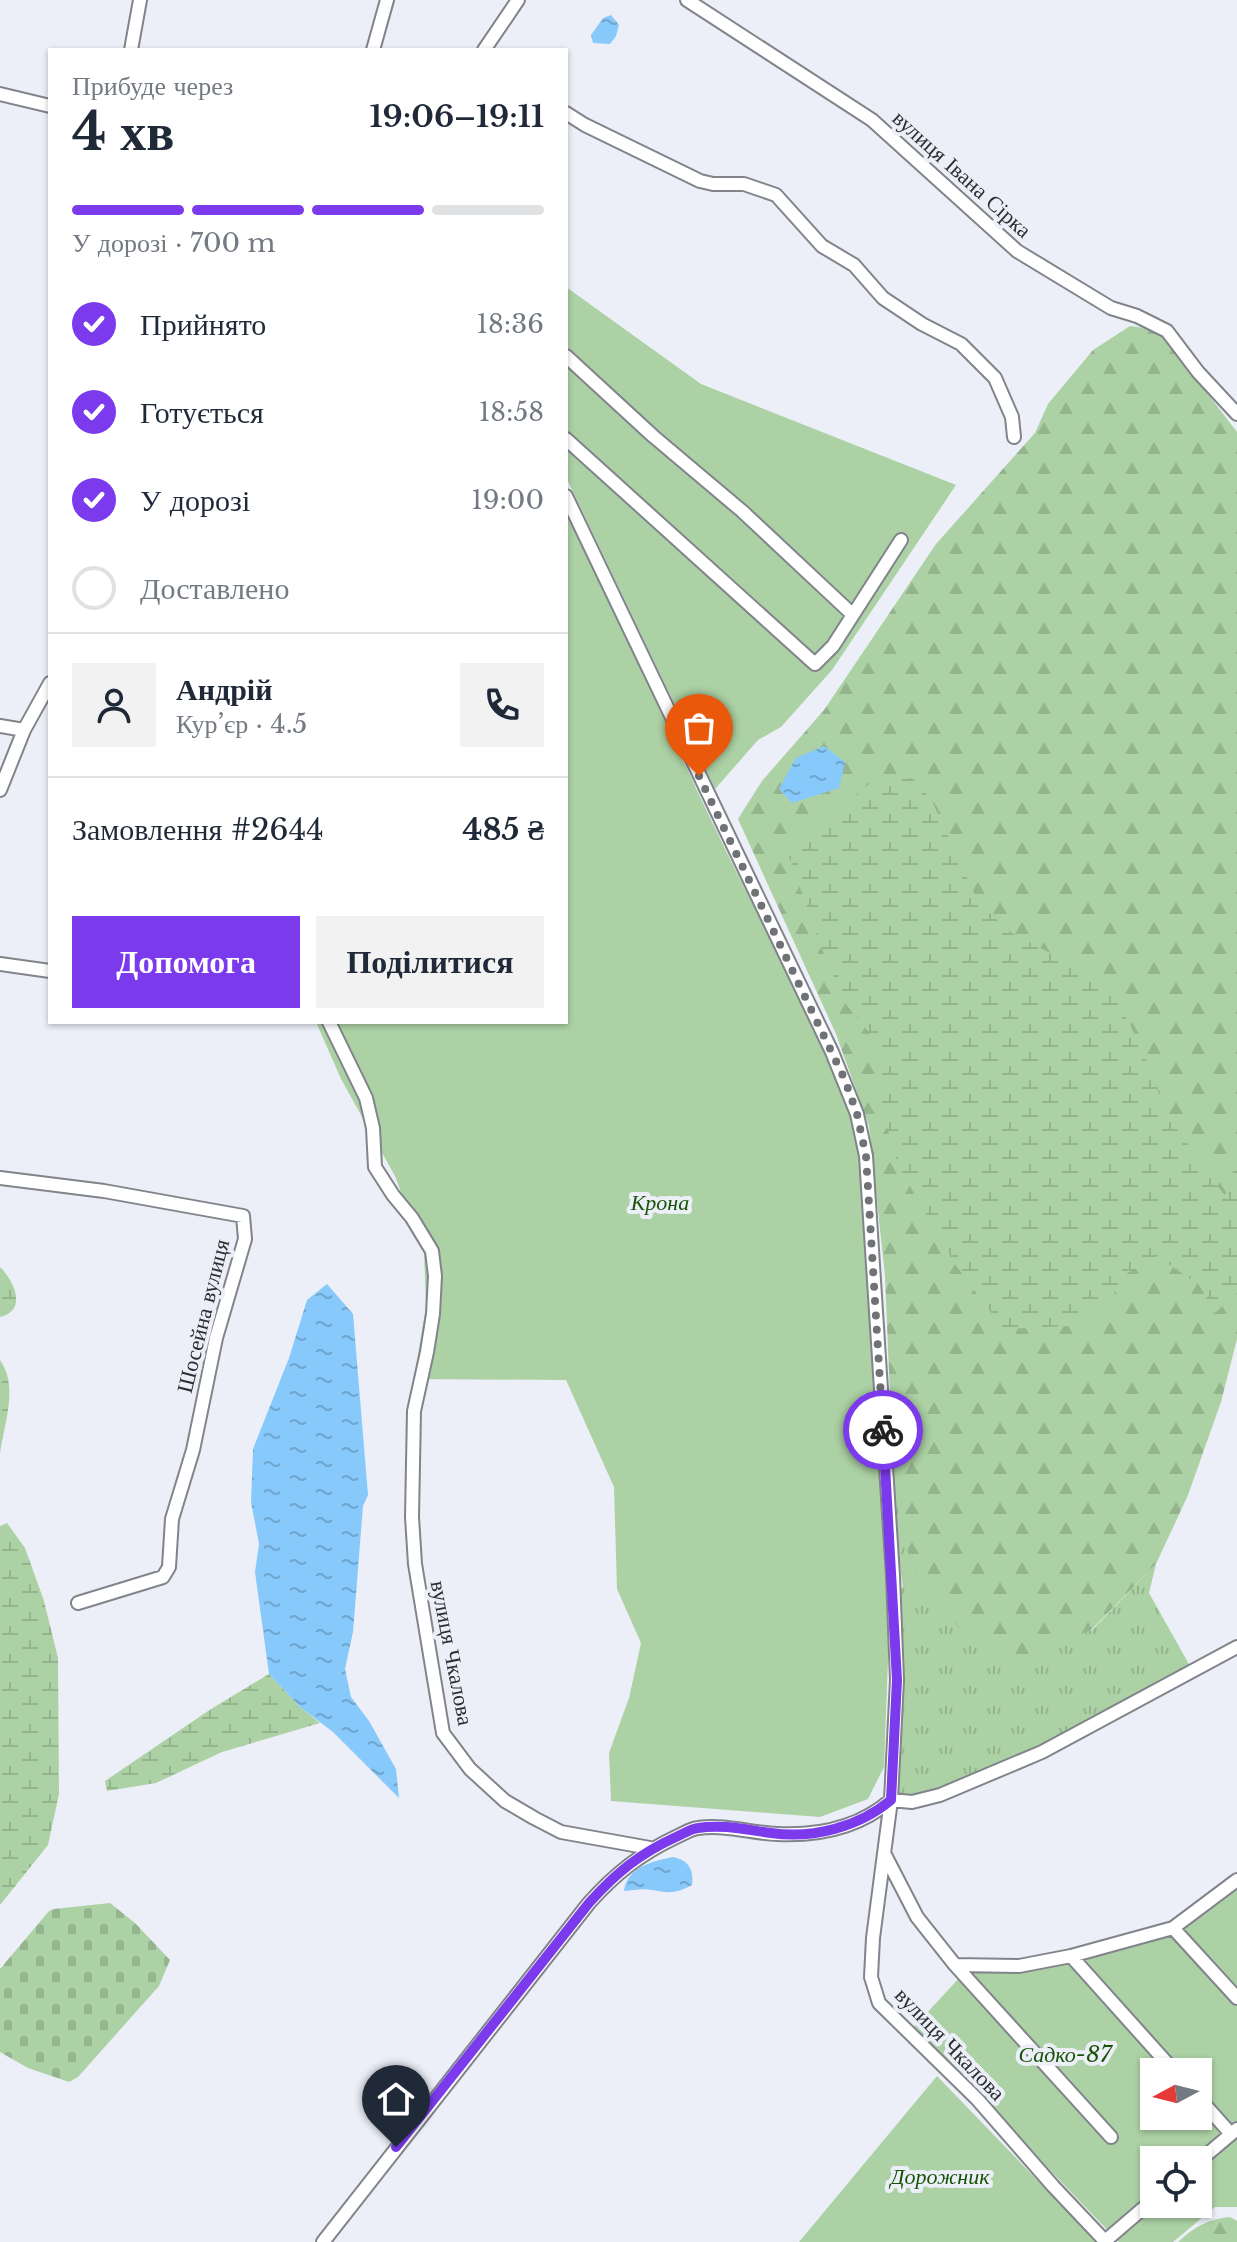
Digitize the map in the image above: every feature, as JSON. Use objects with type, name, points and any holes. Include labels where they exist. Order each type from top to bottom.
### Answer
[{"type":"street","points":[[131,48],[140,0]]},
{"type":"street","points":[[374,48],[387,0]]},
{"type":"street","points":[[485,48],[518,0]]},
{"type":"street","name":"вулиця Івана Сірка","points":[[687,0],[872,120],[1017,251],[1111,308],[1137,316],[1167,331],[1198,372],[1237,414]]},
{"type":"street","points":[[0,94],[48,106]]},
{"type":"street","points":[[568,114],[700,181],[744,184],[776,195],[822,246],[854,265],[883,298],[922,324],[961,344],[981,362],[995,378],[1012,417],[1014,437]]},
{"type":"street","points":[[568,358],[653,436],[742,511],[852,614]]},
{"type":"street","points":[[568,441],[815,664],[833,646],[901,540]]},
{"type":"street","name":"вулиця Чкалова","points":[[568,500],[832,1052],[857,1114],[866,1156],[897,1680],[891,1800],[873,1938],[871,1977],[879,2003],[977,2099],[1106,2242]]},
{"type":"street","points":[[0,790],[24,730],[48,687]]},
{"type":"street","points":[[0,726],[24,730]]},
{"type":"street","points":[[0,964],[48,971]]},
{"type":"street","name":"вулиця Чкалова","points":[[330,1024],[366,1098],[373,1128],[375,1167],[432,1251],[435,1276],[433,1314],[414,1411],[415,1564],[443,1733],[470,1769],[505,1801],[534,1818],[561,1832],[650,1848]]},
{"type":"street","name":"Шосейна вулиця","points":[[0,1178],[104,1191],[243,1216],[245,1239],[216,1338],[193,1450],[172,1519],[169,1567],[163,1577],[78,1603]]},
{"type":"street","points":[[323,2242],[589,1903],[616,1873],[650,1848],[695,1828],[733,1827],[776,1834],[816,1833],[855,1823],[876,1813],[891,1800],[912,1802],[940,1795],[1042,1752],[1237,1647]]},
{"type":"street","points":[[884,1854],[917,1917],[955,1965],[1111,2137]]},
{"type":"street","points":[[955,1965],[1019,1966],[1071,1956],[1173,1928],[1237,1880]]},
{"type":"street","points":[[1173,1928],[1237,1998]]},
{"type":"street","points":[[1071,1956],[1162,2058]]},
{"type":"street","points":[[1212,2110],[1234,2131],[1212,2150]]},
{"type":"street","points":[[1106,2242],[1140,2212]]},
{"type":"green space","points":[[568,288],[701,384],[956,485],[832,670],[781,727],[758,740],[715,789],[568,481]]},
{"type":"green space","points":[[1130,326],[1159,330],[1237,432],[1237,1339],[1221,1402],[1188,1495],[1156,1564],[1091,1630],[1011,1660],[965,1635],[911,1565],[894,1494],[885,1276],[869,1126],[836,1034],[738,819],[762,781],[824,710],[936,544],[1035,433],[1048,404],[1093,350]]},
{"type":"green space","name":"Крона","points":[[568,517],[707,812],[800,996],[847,1105],[859,1143],[889,1632],[884,1767],[868,1799],[820,1817],[611,1801],[609,1753],[629,1698],[641,1643],[617,1589],[614,1487],[566,1380],[414,1379],[426,1306],[424,1253],[395,1176],[341,1079],[317,1024],[568,1024]]},
{"type":"green space","points":[[913,778],[932,801],[979,904],[1012,933],[1067,962],[1116,997],[1144,1053],[1167,1115],[1225,1196],[1237,1158],[1237,1293],[1215,1313],[1199,1285],[1157,1256],[1126,1274],[1103,1311],[1068,1326],[1003,1329],[952,1260],[898,1165],[879,1100],[879,1045],[845,1003],[787,851],[873,781]]},
{"type":"green space","points":[[0,1267],[14,1287],[16,1302],[9,1313],[0,1317]]},
{"type":"green space","points":[[0,1360],[9,1382],[9,1393],[0,1453]]},
{"type":"green space","points":[[890,1491],[1091,1631],[1156,1564],[1149,1593],[1195,1675],[1026,1766],[918,1808],[896,1796],[896,1585],[903,1588]]},
{"type":"green space","points":[[7,1523],[25,1548],[44,1601],[58,1658],[59,1794],[48,1845],[0,1905],[0,1526]]},
{"type":"green space","points":[[269,1674],[320,1723],[222,1752],[156,1783],[107,1791],[105,1781]]},
{"type":"green space","name":"Садко-87","points":[[1237,1885],[1237,2207],[1212,2210],[1212,2146],[1140,2146],[1140,2218],[1202,2218],[1173,2242],[1119,2242],[913,2028],[962,1975],[1059,1962],[1171,1932]]},
{"type":"green space","points":[[110,1903],[135,1923],[170,1960],[159,1986],[78,2077],[69,2082],[28,2068],[0,2052],[0,1969],[49,1911]]},
{"type":"green space","name":"Дорожник","points":[[937,2076],[1097,2242],[799,2242]]},
{"type":"green space","points":[[1230,2217],[1237,2221],[1237,2242],[1178,2242],[1202,2225]]},
{"type":"water","points":[[611,15],[619,25],[616,36],[610,44],[593,43],[591,35],[603,18]]},
{"type":"water","points":[[824,746],[845,762],[839,788],[792,803],[779,789],[796,758]]},
{"type":"water","points":[[327,1284],[353,1314],[368,1495],[363,1506],[353,1632],[345,1669],[351,1697],[369,1721],[396,1769],[399,1798],[333,1732],[300,1707],[269,1674],[255,1572],[259,1544],[251,1502],[253,1449],[289,1358],[307,1300]]},
{"type":"water","points":[[673,1857],[689,1866],[692,1885],[672,1892],[645,1889],[624,1891],[630,1876],[642,1866]]},
{"type":"way so far","points":[[699,776],[832,1052],[857,1114],[866,1156],[883,1430]]},
{"type":"route","points":[[396,2147],[589,1903],[616,1873],[650,1848],[695,1828],[733,1827],[776,1834],[816,1833],[855,1823],[876,1813],[891,1800],[897,1680],[883,1430]]}]
